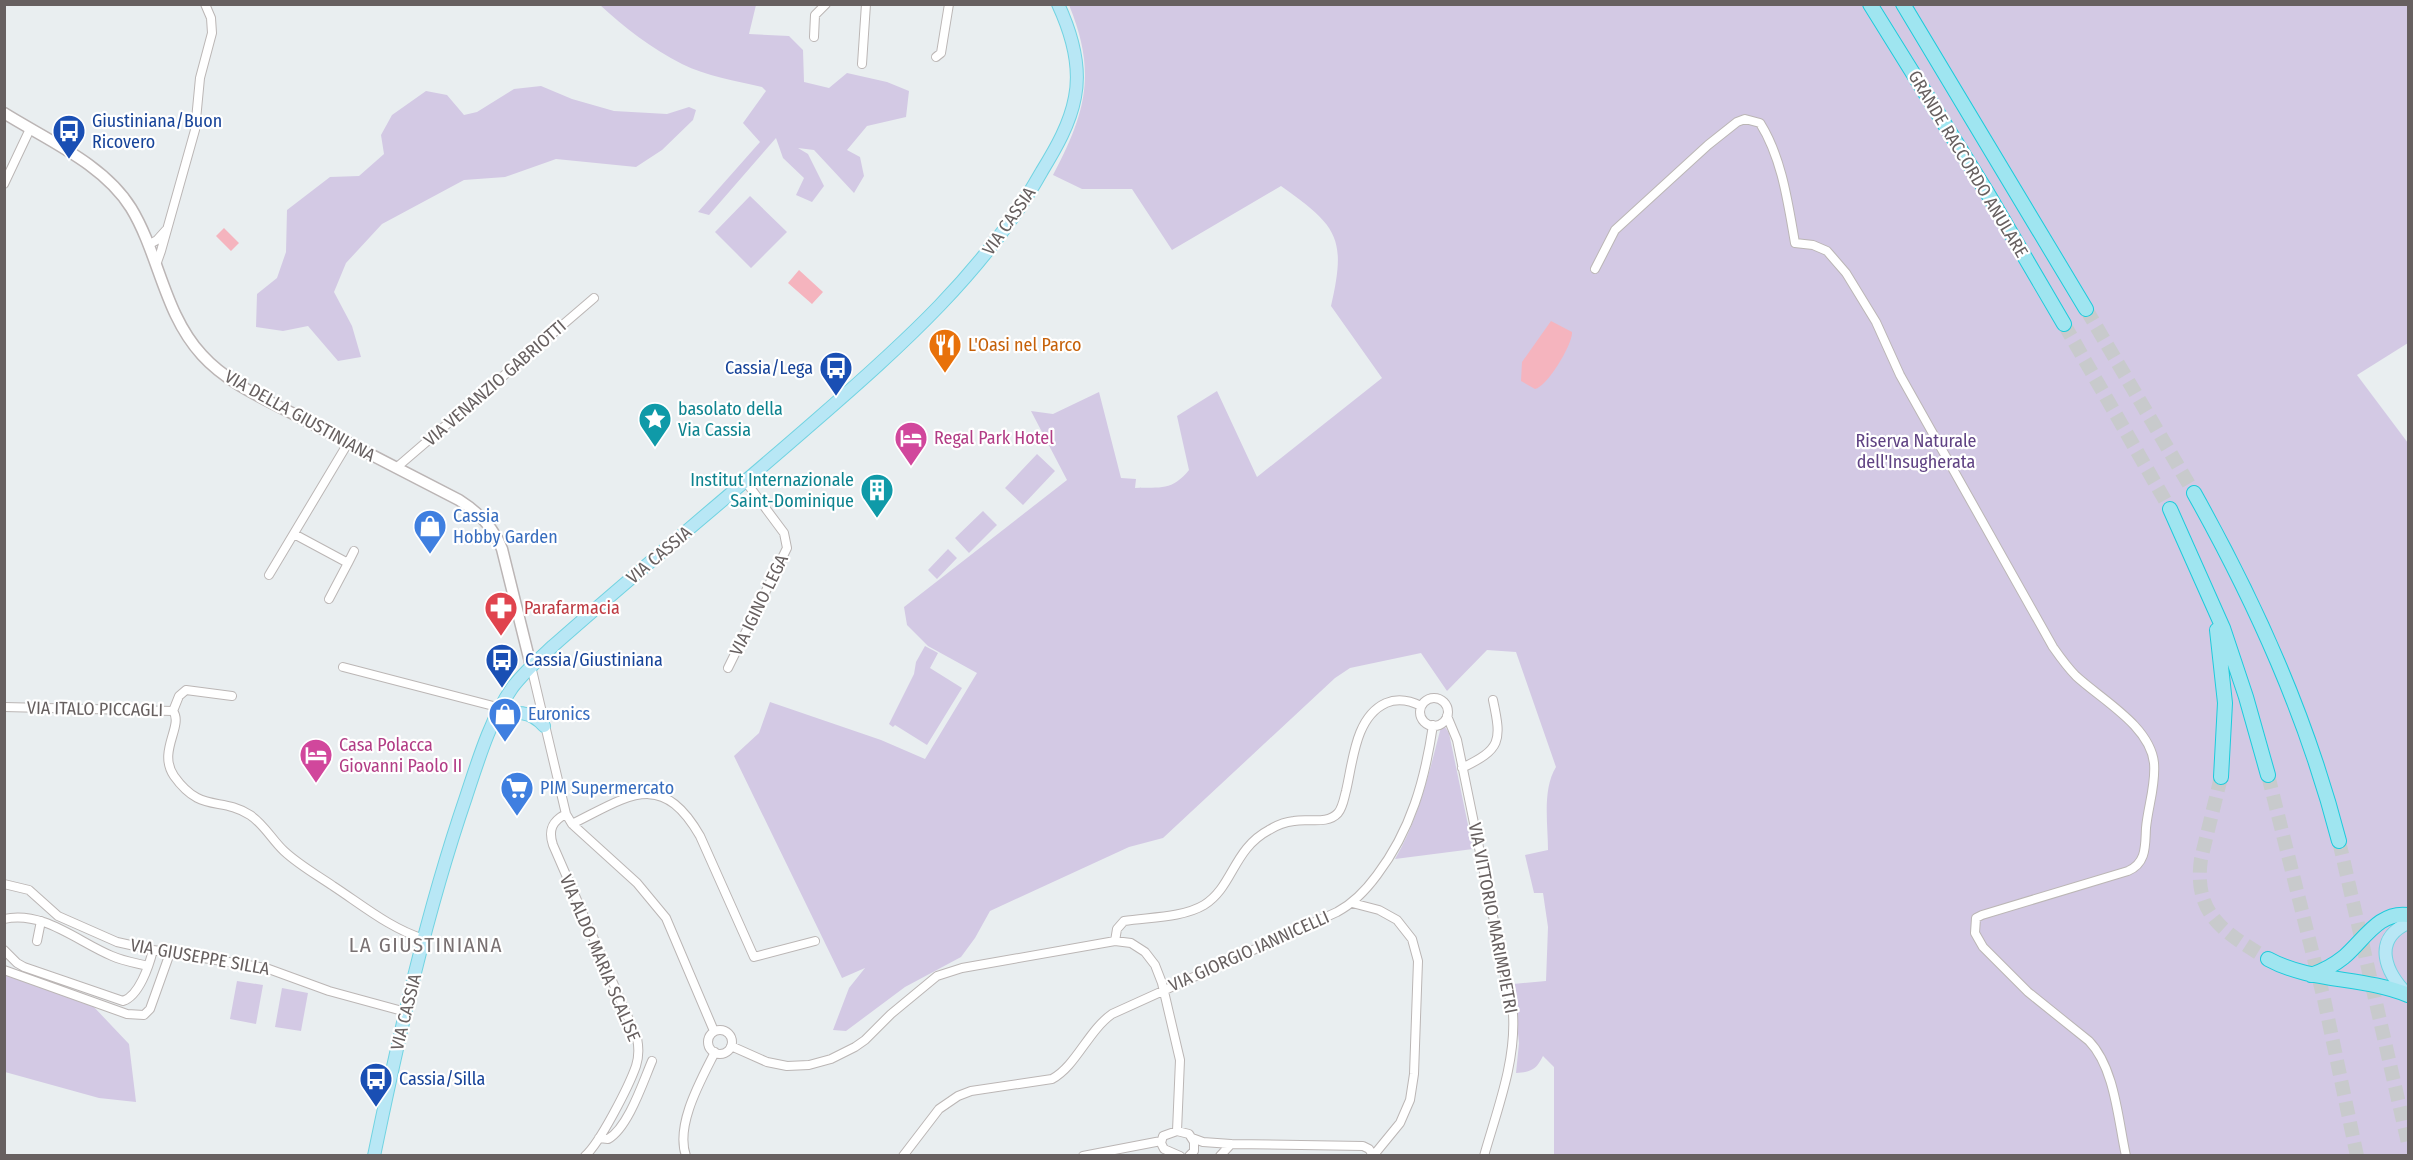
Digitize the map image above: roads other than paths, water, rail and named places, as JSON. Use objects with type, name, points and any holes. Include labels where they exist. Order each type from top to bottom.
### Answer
[{"type":"highway","name":"GRANDE RACCORDO ANULARE","points":[[1870,4],[1988,194],[2064,324]]},
{"type":"highway","name":"GRANDE RACCORDO ANULARE","points":[[1903,4],[2086,309]]},
{"type":"highway","points":[[2194,493],[2240,577],[2281,666],[2314,755],[2339,841]]},
{"type":"highway","points":[[2170,509],[2215,607],[2246,697],[2268,775]]},
{"type":"highway","points":[[2215,607],[2224,692],[2225,723],[2221,777]]},
{"type":"highway","points":[[2309,975],[2339,961],[2382,921],[2395,915],[2409,915]]},
{"type":"highway","points":[[2268,959],[2309,975],[2366,982],[2408,995]]},
{"type":"main road","name":"VIA CASSIA","points":[[375,1155],[424,939],[460,815],[499,713],[513,687],[531,666],[585,618],[867,376],[952,294],[990,250],[1019,211],[1066,128],[1076,95],[1075,62],[1058,4]]},
{"type":"main road","points":[[499,713],[527,713],[544,726]]},
{"type":"main road","points":[[2408,995],[2394,980],[2385,958],[2393,934],[2409,923]]},
{"type":"street","points":[[156,265],[194,137],[200,78],[212,33],[211,18],[205,4]]},
{"type":"street","points":[[814,38],[815,15],[826,4]]},
{"type":"street","points":[[862,64],[866,4]]},
{"type":"street","points":[[936,57],[941,53],[948,4]]},
{"type":"street","name":"VIA DELLA GIUSTINIANA","points":[[4,113],[98,171],[115,186],[132,208],[182,327],[199,353],[215,369],[258,396],[466,504],[478,514],[496,535],[502,549],[531,666]]},
{"type":"street","points":[[1595,269],[1615,230],[1708,145],[1737,122],[1745,119],[1760,123],[1773,152],[1785,190],[1795,243],[1813,245],[1827,251],[1846,273],[1876,322],[1900,375],[2053,647],[2076,676],[2139,730],[2152,752],[2154,784],[2147,816],[2144,854],[2139,865],[2128,871],[1982,915],[1974,922],[1976,936],[1983,947],[2024,989],[2089,1041],[2100,1055],[2109,1076],[2126,1155]]},
{"type":"street","points":[[4,184],[30,129]]},
{"type":"street","points":[[147,245],[157,240],[167,229]]},
{"type":"street","name":"VIA VENANZIO GABRIOTTI","points":[[396,468],[594,298]]},
{"type":"street","points":[[269,575],[348,443]]},
{"type":"street","name":"VIA IGINO LEGA","points":[[728,669],[787,548],[784,533],[746,482]]},
{"type":"street","points":[[294,534],[348,563]]},
{"type":"street","points":[[329,599],[354,551]]},
{"type":"street","points":[[531,666],[566,814],[573,824],[637,883],[666,918],[714,1031]]},
{"type":"street","points":[[344,667],[499,713]]},
{"type":"street","points":[[173,711],[179,696],[186,690],[232,696]]},
{"type":"street","points":[[1431,698],[1440,699],[1447,706],[1447,716],[1442,723],[1433,725],[1422,719],[1421,706],[1431,698]]},
{"type":"street","points":[[1462,768],[1486,756],[1496,743],[1499,726],[1493,700]]},
{"type":"street","points":[[1115,941],[1117,928],[1124,921],[1186,912],[1205,905],[1222,887],[1246,846],[1267,830],[1290,821],[1325,820],[1336,814],[1342,804],[1362,729],[1368,717],[1381,706],[1393,701],[1408,701],[1421,706]]},
{"type":"street","name":"VIA ITALO PICCAGLI","points":[[4,707],[173,711],[176,719],[168,761],[172,772],[188,793],[200,800],[249,814],[292,858],[396,927],[424,939]]},
{"type":"street","name":"VIA VITTORIO MARIMPIETRI","points":[[1447,716],[1455,735],[1509,987],[1514,1029],[1510,1061],[1484,1155]]},
{"type":"street","points":[[1352,903],[1384,864],[1407,824],[1422,785],[1433,725]]},
{"type":"street","points":[[573,824],[631,796],[653,793],[665,797],[675,805],[696,831],[754,957],[815,941]]},
{"type":"street","name":"VIA ALDO MARIA SCALISE","points":[[566,814],[553,823],[551,841],[637,1038],[639,1049],[635,1068],[599,1138],[585,1155]]},
{"type":"street","name":"VIA GIUSEPPE SILLA","points":[[4,884],[29,890],[58,916],[122,944],[266,968],[329,991],[406,1012]]},
{"type":"street","name":"VIA GIORGIO IANNICELLI","points":[[903,1155],[939,1109],[954,1098],[971,1091],[1052,1079],[1062,1071],[1106,1018],[1337,912],[1352,903],[1379,910],[1399,922],[1413,942],[1418,961],[1416,1041],[1410,1100],[1400,1123],[1373,1155]]},
{"type":"street","points":[[4,919],[18,916],[41,921],[113,957],[148,966]]},
{"type":"street","points":[[38,941],[41,921]]},
{"type":"street","points":[[731,1046],[767,1062],[787,1066],[809,1065],[831,1059],[855,1047],[925,984],[940,975],[962,968],[1115,941],[1131,943],[1145,952],[1155,965],[1163,990],[1180,1060],[1177,1131]]},
{"type":"street","points":[[4,950],[24,967],[123,1001],[132,996],[148,966],[153,950]]},
{"type":"street","points":[[4,970],[118,1011],[140,1016],[146,1014],[150,1009],[170,953]]},
{"type":"street","points":[[721,1030],[728,1033],[732,1039],[731,1046],[724,1053],[715,1052],[708,1042],[714,1031],[721,1030]]},
{"type":"street","points":[[686,1155],[683,1143],[685,1123],[715,1052]]},
{"type":"street","name":"VIA ALDO MARIA SCALISE","points":[[599,1138],[608,1139],[616,1132],[635,1100],[652,1061]]},
{"type":"street","points":[[1083,1155],[1161,1141],[1165,1135],[1177,1131],[1186,1132],[1203,1142],[1363,1146],[1373,1155]]},
{"type":"street","points":[[1192,1137],[1195,1149],[1192,1155]]},
{"type":"street","points":[[1161,1141],[1166,1151],[1180,1155]]},
{"type":"street","points":[[1220,1155],[1231,1144]]},
{"type":"tunnel","points":[[2086,309],[2194,493]]},
{"type":"tunnel","points":[[2064,324],[2170,509]]},
{"type":"tunnel","points":[[2268,775],[2324,999],[2357,1156]]},
{"type":"tunnel","points":[[2221,777],[2201,859],[2202,895],[2208,909],[2226,931],[2268,959]]},
{"type":"tunnel","points":[[2339,841],[2408,1143]]},
{"type":"place","name":"Giustiniana/Buon Ricovero","points":[[69,160]]},
{"type":"place","name":"L'Oasi nel Parco","points":[[945,374]]},
{"type":"place","name":"Cassia/Lega","points":[[836,397]]},
{"type":"place","name":"basolato della Via Cassia","points":[[655,448]]},
{"type":"place","name":"Regal Park Hotel","points":[[911,467]]},
{"type":"place","name":"Institut Internazionale Saint-Dominique","points":[[877,519]]},
{"type":"place","name":"Cassia Hobby Garden","points":[[430,555]]},
{"type":"place","name":"Parafarmacia","points":[[501,637]]},
{"type":"place","name":"Cassia/Giustiniana","points":[[502,689]]},
{"type":"place","name":"Euronics","points":[[505,743]]},
{"type":"place","name":"Casa Polacca Giovanni Paolo II","points":[[316,784]]},
{"type":"place","name":"PIM Supermercato","points":[[517,817]]},
{"type":"place","name":"Cassia/Silla","points":[[376,1108]]},
{"type":"district","name":"LA GIUSTINIANA","points":[[426,945]]},
{"type":"park label","name":"Riserva Naturale dell'Insugherata","points":[[1916,451]]}]
